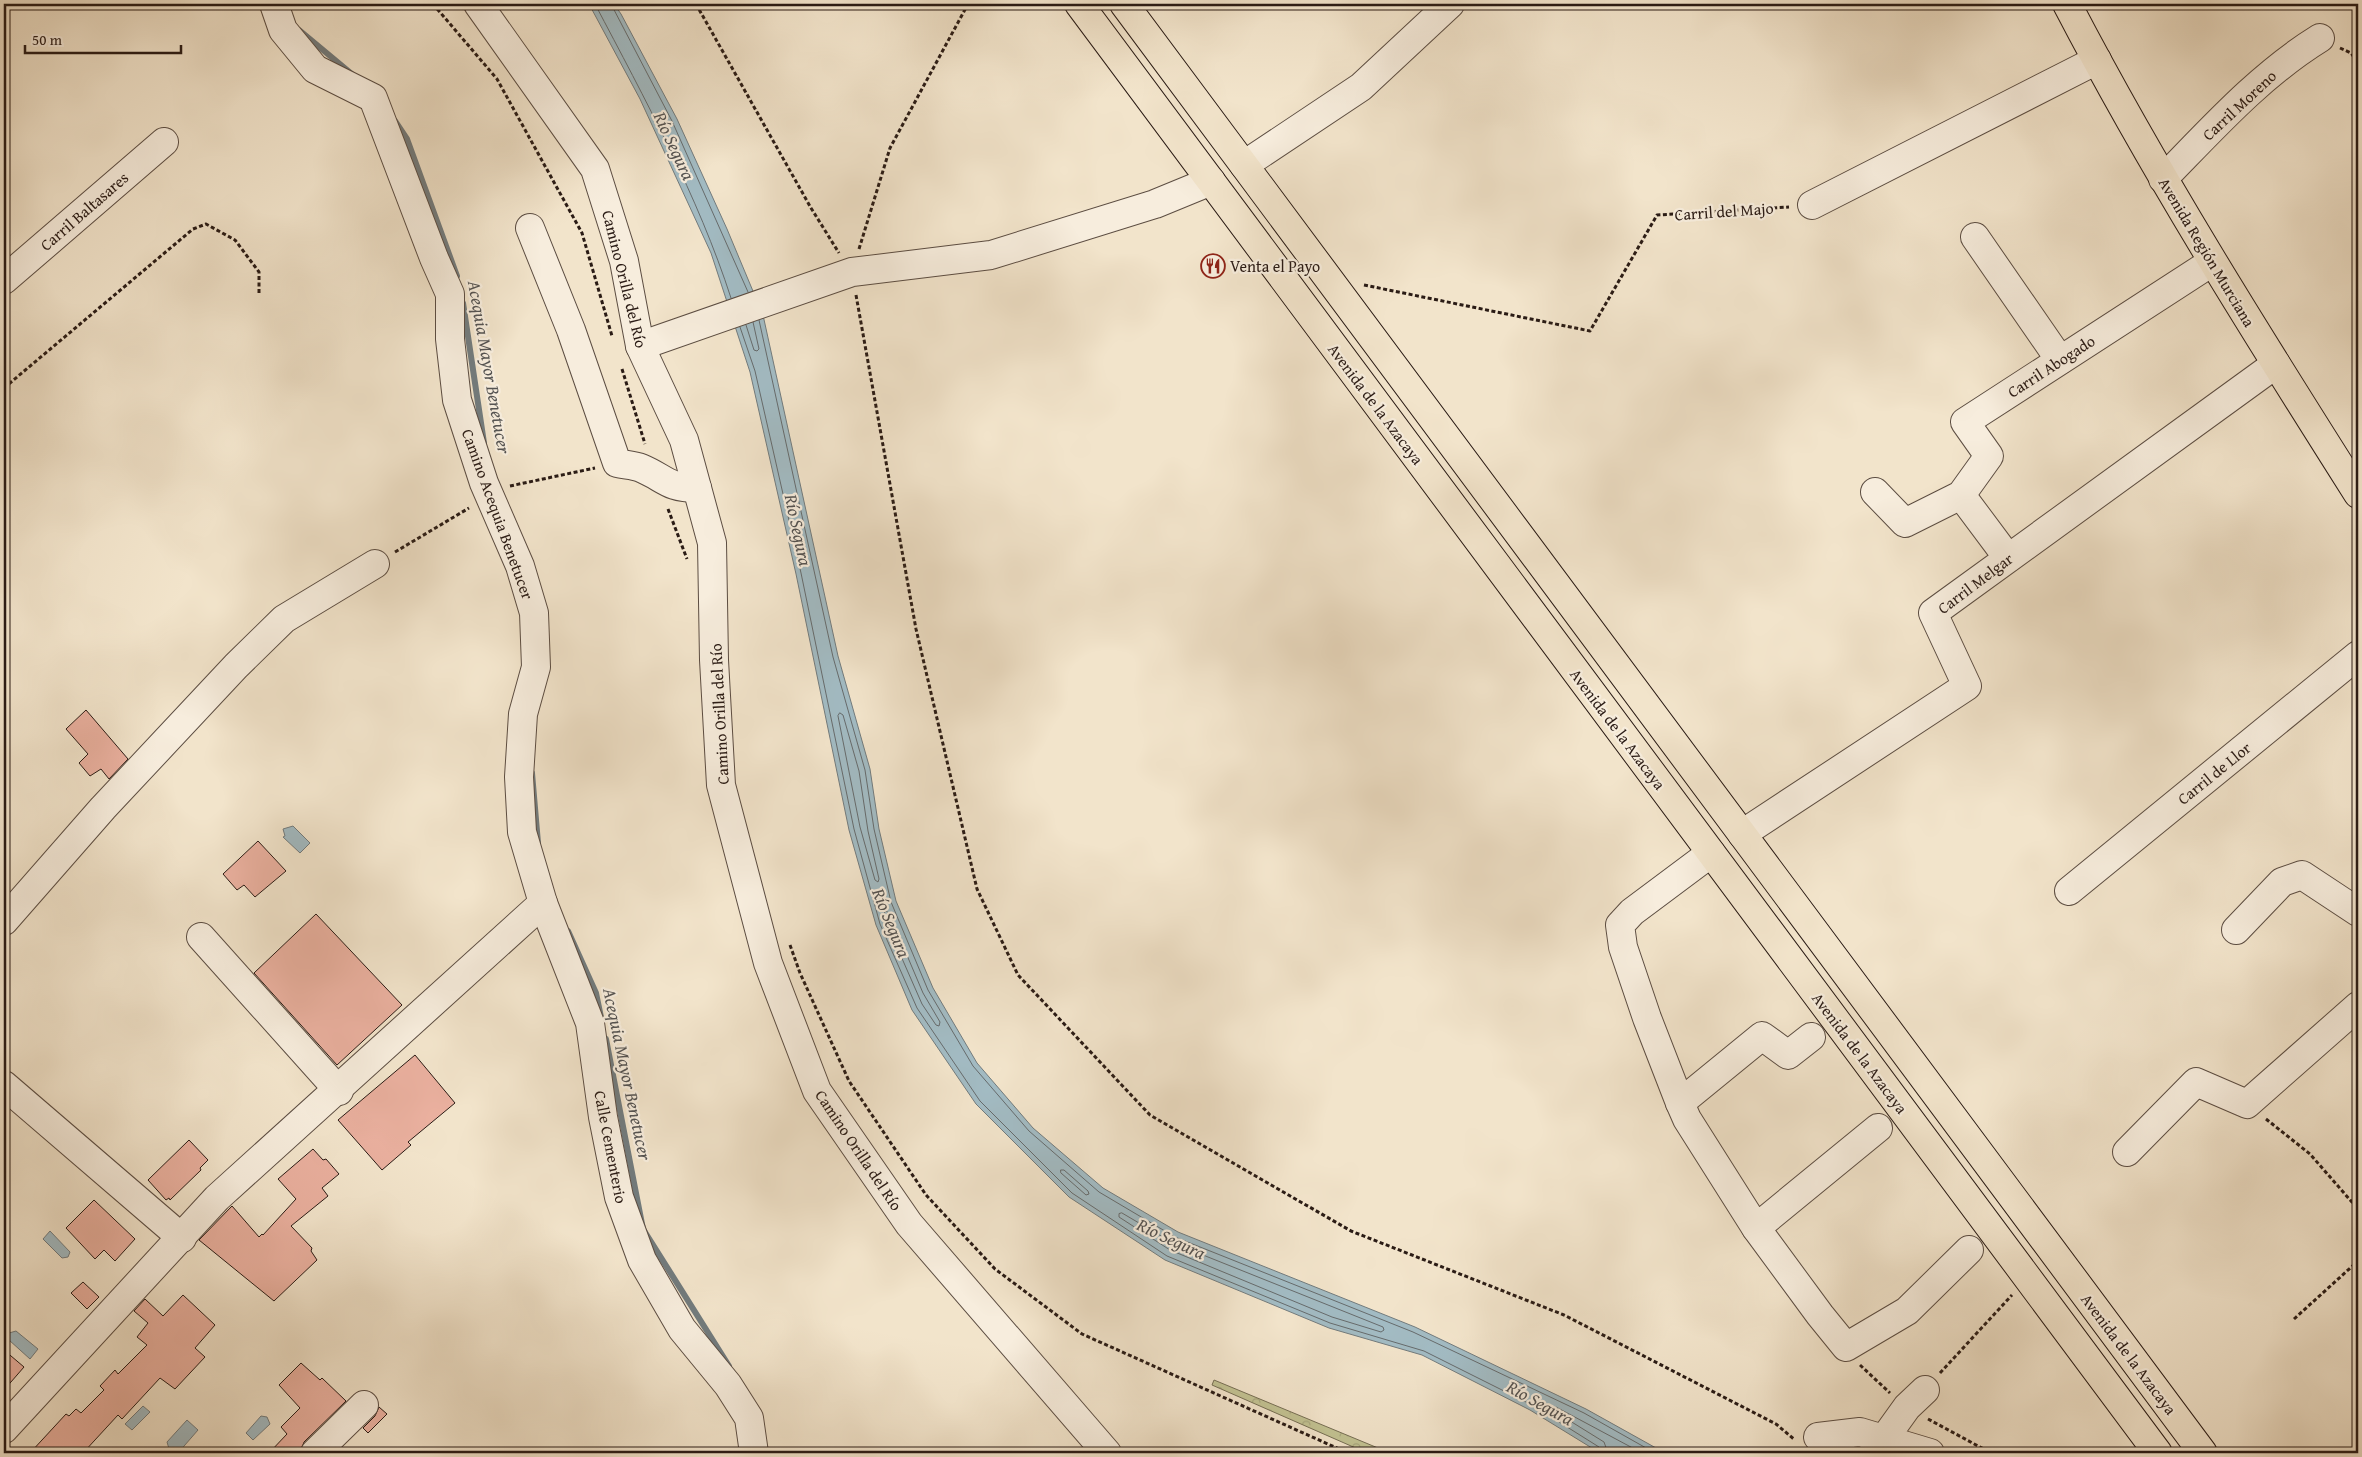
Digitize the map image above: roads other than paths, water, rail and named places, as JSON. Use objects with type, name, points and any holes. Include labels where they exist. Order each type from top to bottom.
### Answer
[{"type":"main road","name":"Avenida de la Azacaya","points":[[1079,4],[2158,1453]]},
{"type":"main road","name":"Avenida de la Azacaya","points":[[1124,4],[2202,1453]]},
{"type":"main road","name":"Avenida Región Murciana","points":[[2068,4],[2096,60],[2212,262],[2358,494]]},
{"type":"street","name":"Camino Acequia Benetucer","points":[[274,4],[284,30],[315,70],[373,98],[434,258],[450,294],[450,339],[458,400],[496,490],[534,613],[536,668],[523,714],[519,777],[522,832],[544,903]]},
{"type":"street","name":"Camino Orilla del Río","points":[[478,4],[594,168],[624,261],[630,356],[684,440],[712,543],[714,660],[722,785],[768,963],[817,1091],[909,1224],[1107,1453]]},
{"type":"street","points":[[1244,165],[1361,87],[1450,4]]},
{"type":"street","name":"Carril Moreno","points":[[2163,179],[2234,106],[2300,50],[2320,38]]},
{"type":"street","points":[[1812,205],[2096,60]]},
{"type":"street","name":"Carril Baltasares","points":[[4,280],[164,142]]},
{"type":"street","points":[[630,356],[852,272],[991,255],[1155,204],[1211,181]]},
{"type":"street","points":[[530,228],[570,330],[618,463],[641,468],[656,478],[680,488],[697,488]]},
{"type":"street","points":[[1974,237],[2060,360]]},
{"type":"street","name":"Carril Abogado","points":[[1961,495],[1989,456],[1966,422],[2212,262]]},
{"type":"street","name":"Carril Melgar","points":[[1742,834],[1967,686],[1933,612],[2276,364]]},
{"type":"street","points":[[1875,492],[1905,523],[1961,495],[2008,558]]},
{"type":"street","points":[[4,921],[102,808],[284,618],[375,564]]},
{"type":"street","name":"Carril de Llor","points":[[2069,891],[2358,655]]},
{"type":"street","points":[[1711,853],[1632,912],[1620,925],[1623,947],[1680,1103],[1756,1228],[1846,1347],[1907,1311],[1969,1250]]},
{"type":"street","points":[[2236,930],[2282,882],[2302,875],[2358,912]]},
{"type":"street","points":[[4,1429],[217,1198],[544,903]]},
{"type":"street","name":"Calle Cementerio","points":[[544,903],[590,1023],[603,1117],[619,1197],[642,1260],[682,1329],[728,1385],[749,1418],[754,1453]]},
{"type":"street","points":[[201,937],[338,1090]]},
{"type":"street","points":[[2128,1152],[2196,1082],[2247,1104],[2358,1006]]},
{"type":"street","points":[[1680,1103],[1762,1036],[1788,1055],[1811,1037]]},
{"type":"street","points":[[4,1084],[182,1238]]},
{"type":"street","points":[[1756,1228],[1878,1128]]},
{"type":"street","points":[[1884,1439],[1907,1407],[1925,1390]]},
{"type":"street","points":[[314,1453],[364,1405]]},
{"type":"street","points":[[1809,1440],[1860,1432],[1930,1453]]},
{"type":"water","name":"Río Segura","points":[[589,4],[614,4],[621,14],[677,119],[727,229],[763,315],[838,656],[870,769],[879,829],[896,901],[933,988],[977,1063],[1033,1128],[1103,1188],[1178,1232],[1415,1327],[1586,1409],[1665,1453],[1600,1453],[1530,1410],[1422,1355],[1329,1328],[1165,1260],[1069,1197],[976,1104],[912,1010],[876,925],[849,830],[796,574],[750,372],[711,253],[640,99]]},
{"type":"water","points":[[293,826],[310,843],[300,853],[283,837],[285,836],[283,829]]},
{"type":"water","points":[[50,1231],[70,1252],[68,1257],[62,1258],[43,1239]]},
{"type":"water","points":[[16,1331],[38,1349],[30,1359],[9,1340],[9,1333]]},
{"type":"water","points":[[143,1406],[150,1412],[132,1430],[125,1424]]},
{"type":"water","points":[[261,1416],[267,1417],[270,1424],[253,1440],[246,1433]]},
{"type":"water","points":[[187,1420],[198,1430],[178,1453],[170,1452],[167,1442]]},
{"type":"waterway","name":"Acequia Mayor Benetucer","points":[[299,30],[353,75]]},
{"type":"waterway","name":"Acequia Mayor Benetucer","points":[[395,121],[407,139],[457,276]]},
{"type":"waterway","name":"Acequia Mayor Benetucer","points":[[463,303],[484,443]]},
{"type":"waterway","name":"Acequia Mayor Benetucer","points":[[532,773],[538,843]]},
{"type":"waterway","name":"Acequia Mayor Benetucer","points":[[568,931],[596,993],[601,1017]]},
{"type":"waterway","name":"Acequia Mayor Benetucer","points":[[606,1039],[643,1229],[729,1366]]},
{"type":"place","name":"Venta el Payo","points":[[1213,266]]}]
